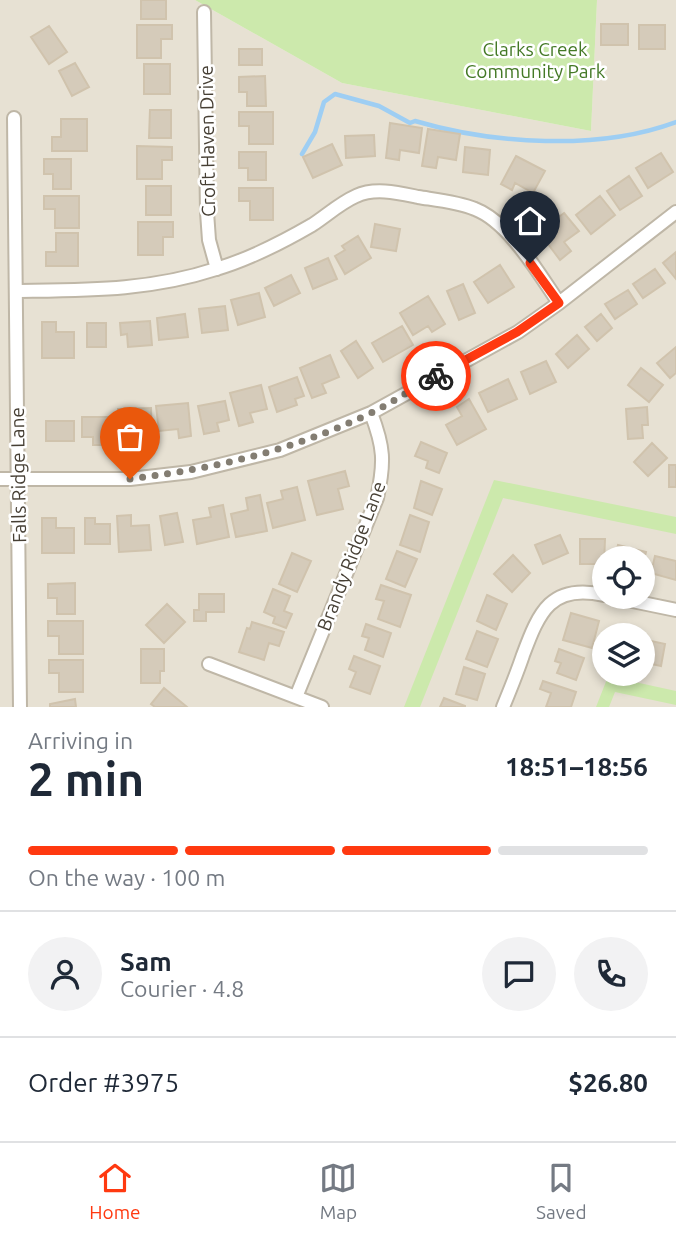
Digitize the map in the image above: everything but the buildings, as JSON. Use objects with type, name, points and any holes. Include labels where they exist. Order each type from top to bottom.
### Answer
[{"type":"street","name":"Croft Haven Drive","points":[[204,12],[207,212],[209,240],[217,269]]},
{"type":"street","name":"Falls Ridge Lane","points":[[14,118],[20,707]]},
{"type":"street","points":[[17,291],[159,285],[217,269],[275,246],[358,195],[381,191],[476,209],[500,226],[559,303]]},
{"type":"street","points":[[0,479],[130,479],[201,470],[280,450],[371,413],[517,332],[559,303],[676,212]]},
{"type":"street","name":"Brandy Ridge Lane","points":[[296,697],[377,498],[383,468],[382,450],[371,413]]},
{"type":"street","points":[[503,707],[534,626],[546,606],[563,594],[592,594]]},
{"type":"street","points":[[655,606],[676,610]]},
{"type":"street","points":[[209,664],[322,707]]},
{"type":"shaded area","points":[[0,0],[195,0],[342,83],[591,131],[597,0],[676,0],[676,707],[0,707]]},
{"type":"green space","name":"Clarks Creek Community Park","points":[[195,0],[597,0],[591,131],[342,83]]},
{"type":"green space","points":[[494,480],[676,517],[676,534],[503,498],[420,707],[404,707]]},
{"type":"green space","points":[[604,686],[653,686],[676,691],[676,705],[615,692],[609,707],[596,707]]},
{"type":"waterway","points":[[302,154],[315,132],[324,102],[335,94],[379,106],[410,123],[415,121],[445,129],[511,139],[546,141],[613,137],[676,122]]},
{"type":"way so far","points":[[130,479],[191,472],[280,450],[371,413],[436,376]]},
{"type":"route","points":[[436,376],[517,332],[559,303],[530,263]]}]
